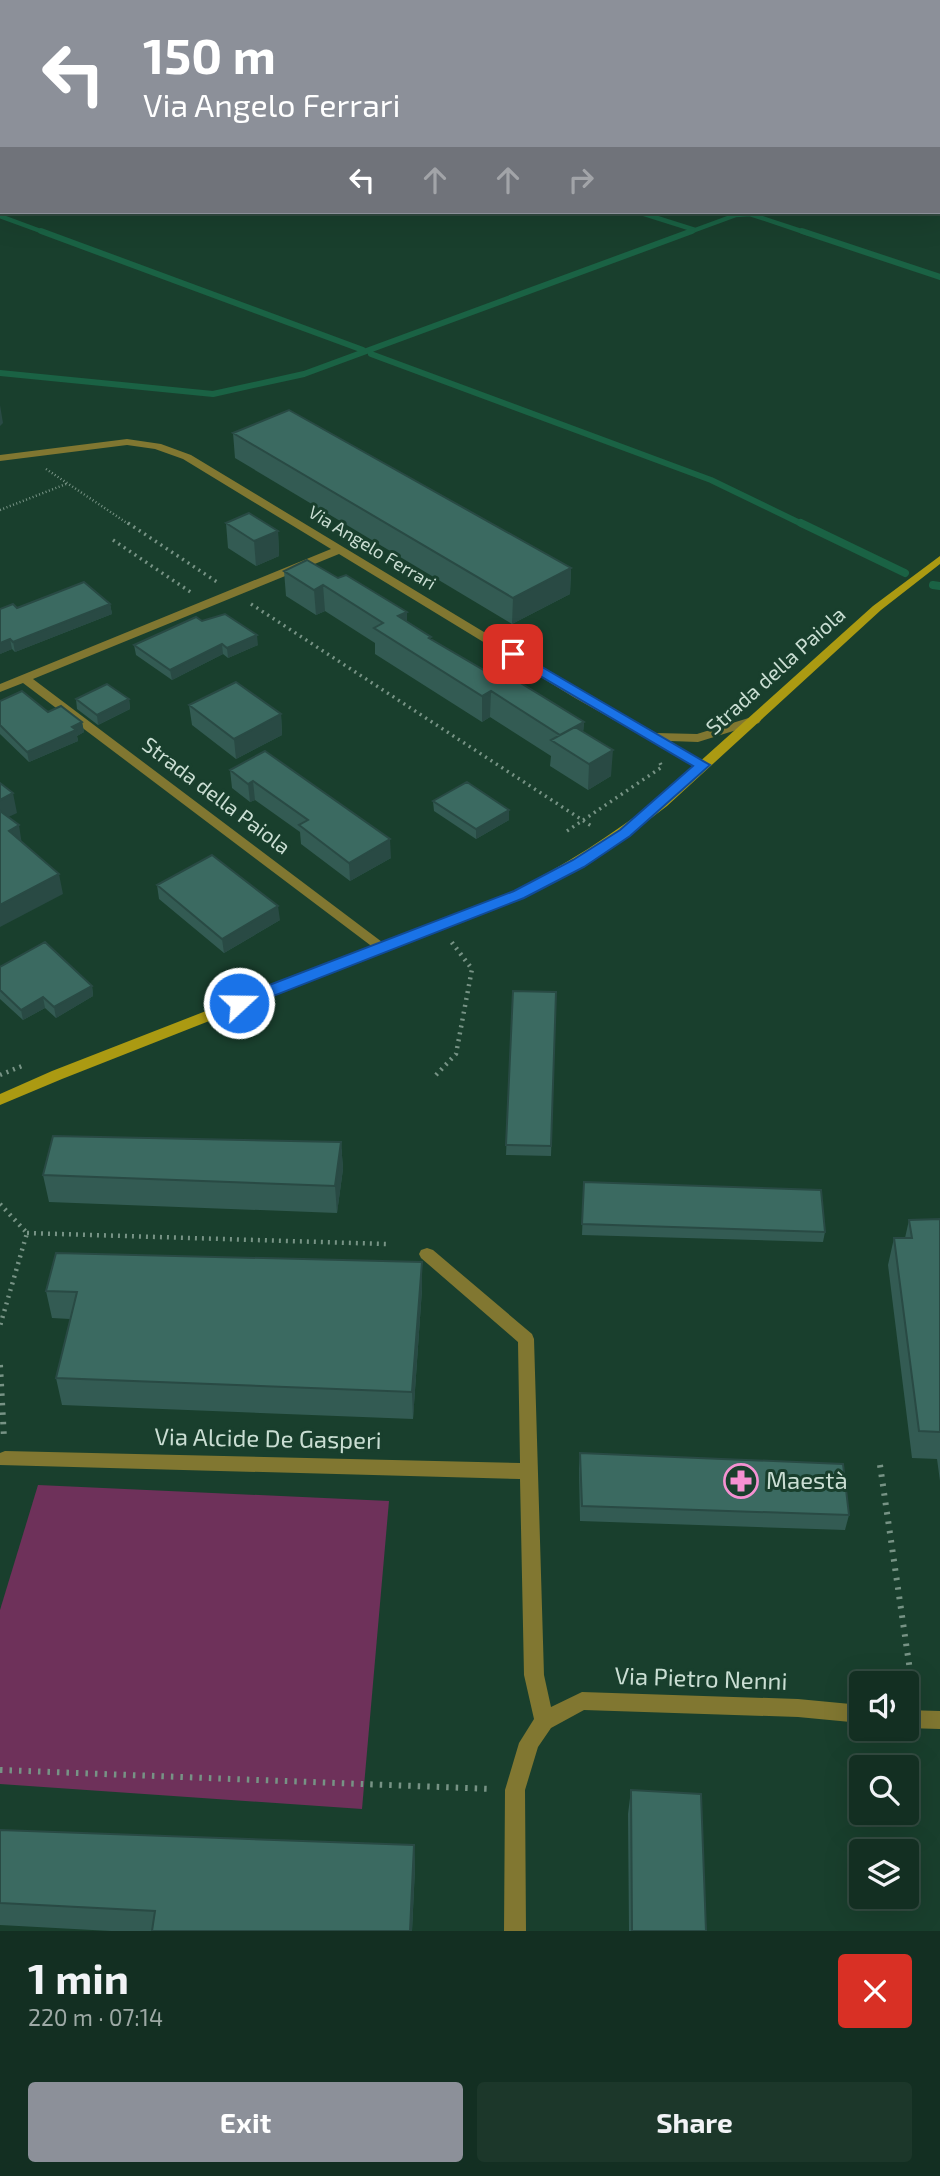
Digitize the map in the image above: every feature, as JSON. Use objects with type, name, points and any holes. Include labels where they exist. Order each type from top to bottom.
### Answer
[{"type":"street","name":"Via Angelo Ferrari","points":[[0,458],[127,442],[157,446],[187,457],[338,550],[702,765]]},
{"type":"street","points":[[0,688],[338,550]]},
{"type":"street","name":"Strada della Paiola","points":[[0,1100],[83,1064],[519,894],[579,863],[625,833],[755,720],[877,608],[940,559]]},
{"type":"street","name":"Strada della Paiola","points":[[24,678],[383,948]]},
{"type":"street","points":[[652,737],[698,738],[755,720]]},
{"type":"street","points":[[427,1254],[526,1339],[534,1675],[544,1721],[529,1743],[515,1790],[514,1931]]},
{"type":"street","name":"Via Alcide De Gasperi","points":[[5,1459],[529,1471]]},
{"type":"street","name":"Via Pietro Nenni","points":[[544,1721],[582,1701],[799,1708],[849,1713]]},
{"type":"street","points":[[919,1719],[940,1720]]},
{"type":"path","points":[[24,455],[593,827]]},
{"type":"path","points":[[0,510],[67,483]]},
{"type":"path","points":[[113,540],[207,603]]},
{"type":"path","points":[[567,831],[662,767],[652,759]]},
{"type":"path","points":[[436,1075],[456,1054],[472,969],[439,926]]},
{"type":"path","points":[[0,1205],[27,1233],[386,1244]]},
{"type":"path","points":[[0,1326],[27,1233]]},
{"type":"path","points":[[0,1365],[5,1459]]},
{"type":"path","points":[[880,1465],[906,1671]]},
{"type":"path","points":[[0,1770],[515,1790]]},
{"type":"shaded area","points":[[38,1485],[389,1501],[362,1809],[0,1784],[0,1610]]},
{"type":"building","points":[[289,410],[571,568],[513,598],[233,433]]},
{"type":"building","points":[[249,513],[278,531],[254,541],[226,523]]},
{"type":"building","points":[[307,560],[338,578],[346,575],[407,612],[398,616],[431,637],[429,638],[506,683],[514,679],[584,722],[560,735],[491,691],[482,696],[374,628],[383,623],[323,585],[314,590],[284,571]]},
{"type":"building","points":[[84,582],[110,604],[13,642],[10,639],[0,643],[0,609],[13,604],[17,608]]},
{"type":"building","points":[[225,614],[257,635],[227,648],[222,644],[170,670],[134,645],[196,617],[202,621]]},
{"type":"building","points":[[236,682],[281,714],[234,739],[189,705]]},
{"type":"building","points":[[107,684],[129,699],[97,715],[76,699]]},
{"type":"building","points":[[22,691],[48,712],[61,706],[82,722],[72,727],[76,730],[27,752],[0,725],[0,701]]},
{"type":"building","points":[[575,727],[613,750],[589,764],[551,740]]},
{"type":"building","points":[[265,751],[390,839],[349,863],[299,825],[308,820],[253,781],[248,784],[230,770]]},
{"type":"building","points":[[467,782],[509,810],[476,829],[433,801]]},
{"type":"building","points":[[0,783],[13,793],[0,800]]},
{"type":"building","points":[[0,811],[19,825],[9,831],[59,874],[0,905]]},
{"type":"building","points":[[212,855],[278,906],[222,939],[157,885]]},
{"type":"building","points":[[45,942],[92,986],[54,1007],[43,997],[21,1010],[0,990],[0,967]]},
{"type":"building","points":[[513,991],[556,992],[551,1146],[506,1145]]},
{"type":"building","points":[[53,1136],[341,1142],[335,1186],[43,1175]]},
{"type":"building","points":[[584,1182],[821,1190],[825,1232],[582,1224]]},
{"type":"building","points":[[940,1219],[940,1432],[919,1431],[894,1238],[912,1238],[909,1220]]},
{"type":"building","points":[[56,1253],[422,1262],[412,1392],[56,1378],[77,1292],[46,1291]]},
{"type":"building","points":[[580,1453],[843,1464],[849,1515],[582,1506]]},
{"type":"building","points":[[631,1790],[701,1794],[706,1931],[632,1931]]},
{"type":"building","points":[[0,1830],[414,1845],[410,1931],[152,1931],[155,1911],[0,1903]]},
{"type":"waterway","points":[[644,214],[695,230]]},
{"type":"waterway","points":[[687,233],[736,215],[750,214],[807,233]]},
{"type":"waterway","points":[[0,216],[46,233]]},
{"type":"waterway","points":[[41,231],[363,350]]},
{"type":"waterway","points":[[0,373],[213,394],[304,374],[692,231]]},
{"type":"waterway","points":[[802,231],[940,277]]},
{"type":"waterway","points":[[371,354],[711,480],[804,525]]},
{"type":"waterway","points":[[801,523],[905,573]]},
{"type":"waterway","points":[[933,585],[940,586]]},
{"type":"place","name":"Maestà","points":[[741,1481]]},
{"type":"route","points":[[239,1003],[519,894],[579,863],[625,833],[702,765],[513,654]]}]
